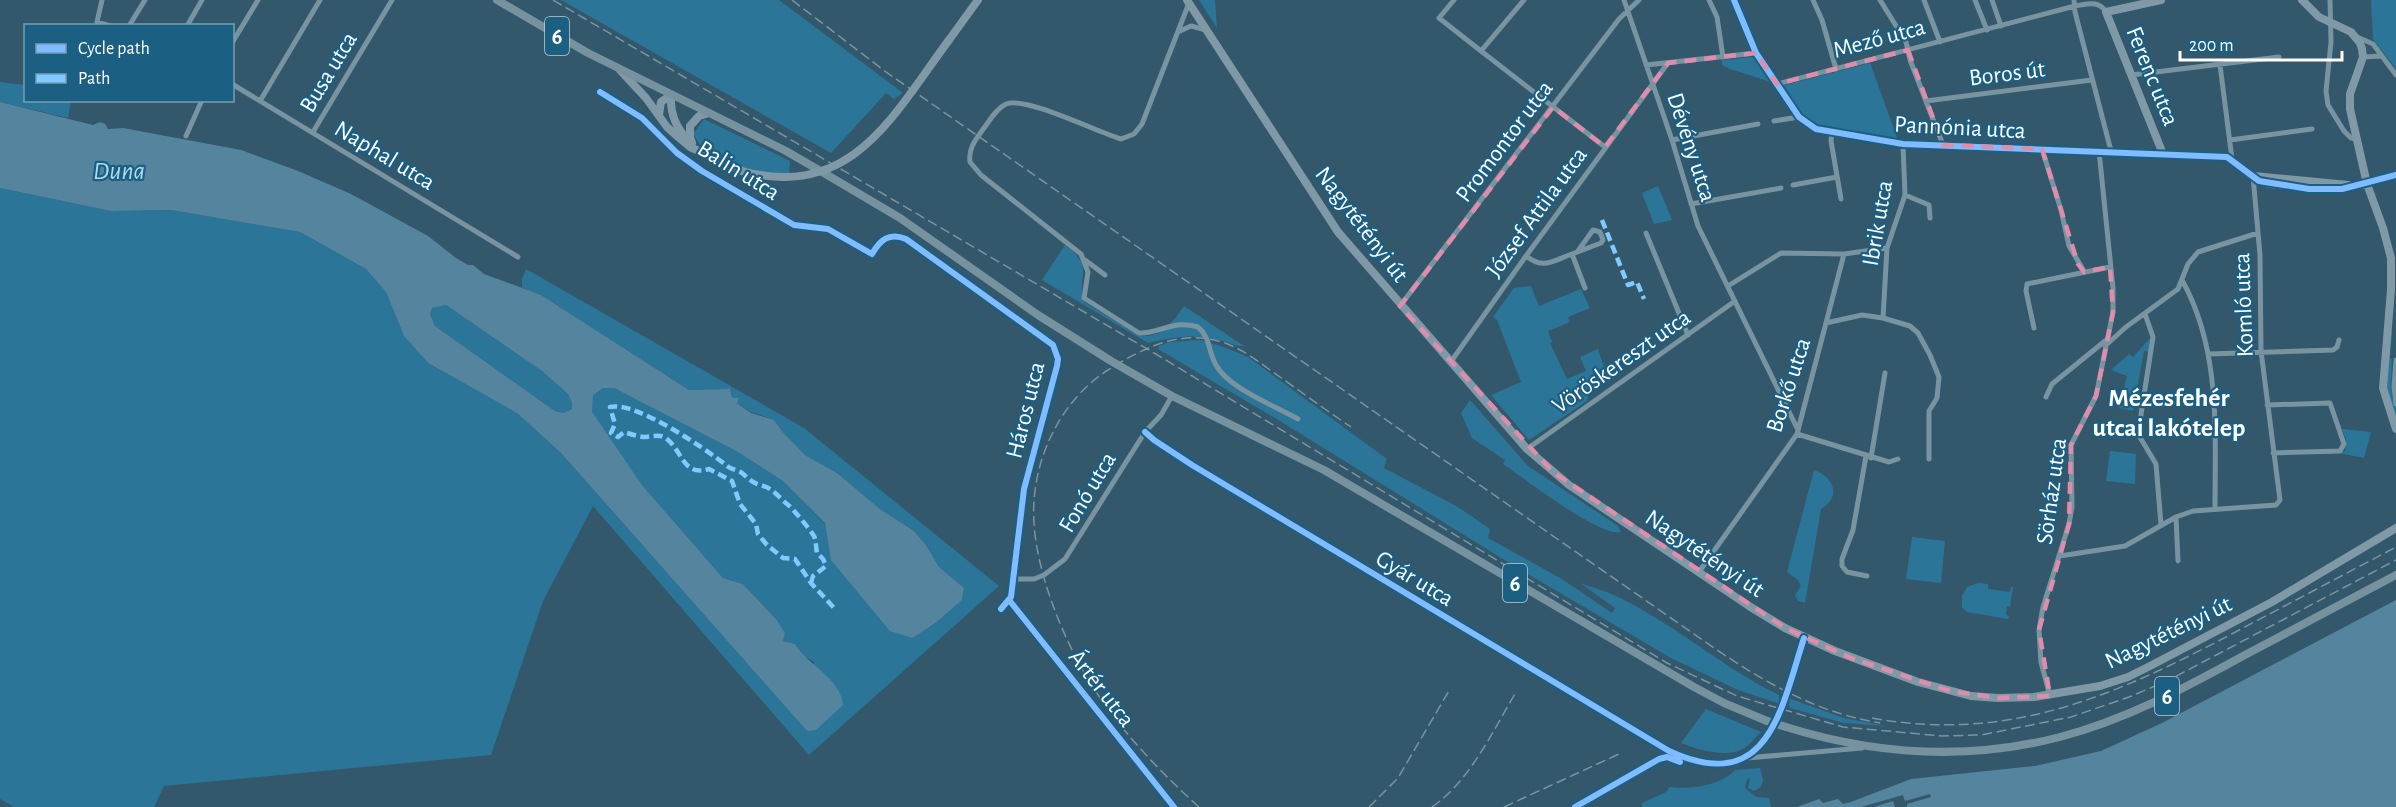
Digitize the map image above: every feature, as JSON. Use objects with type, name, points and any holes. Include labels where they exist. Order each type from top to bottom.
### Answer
[{"type":"main road","name":"6","points":[[496,0],[619,69],[786,151],[890,212],[1072,337],[1172,396],[1324,470],[1724,703],[1786,727],[1836,742],[1916,752],[1976,751],[2060,737],[2133,712],[2185,688],[2396,574]]},
{"type":"main road","points":[[619,69],[677,136],[690,147],[742,171],[761,176],[793,179],[814,175],[848,159],[877,135],[978,0]]},
{"type":"main road","name":"Mező utca","points":[[2106,12],[2160,0]]},
{"type":"main road","points":[[2302,0],[2319,17],[2331,21],[2355,36],[2360,43],[2363,57],[2350,94],[2350,109],[2367,184],[2393,257],[2392,326],[2383,388],[2396,429]]},
{"type":"main road","name":"Nagytétényi út","points":[[1189,1],[1338,232],[1527,450],[1569,485],[1776,623],[1804,638],[1851,658],[1950,691],[1998,698],[2050,696],[2100,686],[2128,677],[2280,597],[2395,528]]},
{"type":"main road","name":"Ferenc utca","points":[[2106,12],[2163,154]]},
{"type":"main road","points":[[659,116],[661,102],[671,95]]},
{"type":"main road","points":[[671,95],[670,105],[675,122],[693,144],[706,154]]},
{"type":"main road","points":[[693,144],[690,137],[690,126],[699,116],[708,113]]},
{"type":"main road","name":"Pannónia utca","points":[[2163,154],[2232,159]]},
{"type":"main road","points":[[2232,159],[2253,176],[2355,186],[2367,184]]},
{"type":"street","points":[[102,0],[97,22],[104,24]]},
{"type":"street","points":[[130,24],[145,0]]},
{"type":"street","points":[[188,24],[202,0]]},
{"type":"street","points":[[234,40],[258,0]]},
{"type":"street","points":[[261,101],[320,0]]},
{"type":"street","name":"Busa utca","points":[[313,132],[392,0]]},
{"type":"street","points":[[1454,0],[1439,18],[1605,147]]},
{"type":"street","points":[[1480,50],[1524,0]]},
{"type":"street","name":"Dévény utca","points":[[1624,0],[1672,140],[1691,204],[1710,254],[1736,301],[1798,432]]},
{"type":"street","name":"Promontor utca","points":[[1400,306],[1553,107],[1639,0]]},
{"type":"street","points":[[1709,0],[1717,17],[1723,57]]},
{"type":"street","name":"Pannónia utca","points":[[1734,0],[1756,53],[1799,117],[1810,126],[1903,144],[2163,154]]},
{"type":"street","points":[[1813,0],[1822,20],[1836,69]]},
{"type":"street","points":[[1880,0],[1906,42],[1943,145]]},
{"type":"street","points":[[1924,0],[1940,42]]},
{"type":"street","points":[[1975,0],[1987,30]]},
{"type":"street","points":[[1992,0],[2001,26]]},
{"type":"street","points":[[2330,0],[2331,21],[2326,91],[2328,105],[2344,131],[2351,138],[2356,139]]},
{"type":"street","points":[[1105,275],[977,171],[970,162],[971,148],[998,109],[1012,102],[1029,105],[1120,139],[1131,136],[1142,124],[1180,31],[1189,1]]},
{"type":"street","name":"Mező utca","points":[[1777,84],[1987,30],[2075,3],[2096,2],[2101,4],[2106,12]]},
{"type":"street","points":[[2075,3],[2075,12],[2111,152]]},
{"type":"street","points":[[1180,31],[1191,26],[1206,30]]},
{"type":"street","points":[[2355,36],[2373,44],[2396,75]]},
{"type":"street","points":[[1646,65],[1756,53]]},
{"type":"street","points":[[2363,57],[2381,56]]},
{"type":"street","points":[[2131,75],[2279,57]]},
{"type":"street","name":"József Attila utca","points":[[1450,363],[1668,63]]},
{"type":"street","points":[[2220,65],[2232,159]]},
{"type":"street","name":"Boros út","points":[[1926,101],[2092,80]]},
{"type":"street","name":"Naphal utca","points":[[234,85],[518,257]]},
{"type":"street","name":"Balin utca","points":[[600,92],[642,118],[677,153],[702,171],[794,225],[828,229],[872,254]]},
{"type":"street","points":[[186,136],[201,102]]},
{"type":"street","points":[[1774,121],[1799,117]]},
{"type":"street","points":[[1672,140],[1758,124]]},
{"type":"street","points":[[2230,140],[2312,129]]},
{"type":"street","points":[[1832,132],[1830,141],[1841,199]]},
{"type":"street","name":"Ibrik utca","points":[[1883,318],[1887,248],[1905,195],[1903,144]]},
{"type":"street","points":[[2042,149],[2061,210],[2069,246],[2084,271]]},
{"type":"street","name":"Sörház utca","points":[[2050,696],[2041,662],[2039,630],[2043,607],[2060,556],[2072,507],[2071,445],[2096,396],[2113,312],[2099,151]]},
{"type":"street","points":[[2367,184],[2396,175]]},
{"type":"street","name":"Komló utca","points":[[2216,508],[2279,503],[2280,500],[2261,351],[2258,233],[2253,176]]},
{"type":"street","points":[[1793,185],[1837,177]]},
{"type":"street","points":[[1691,204],[1781,188]]},
{"type":"street","points":[[1905,195],[1929,205],[1930,218]]},
{"type":"street","points":[[1526,256],[1535,263],[1544,264],[1575,253],[1601,243],[1603,240],[1600,232],[1593,230],[1589,232],[1575,253]]},
{"type":"street","points":[[1646,233],[1688,335]]},
{"type":"street","points":[[2046,397],[2052,384],[2173,294],[2188,264],[2198,252],[2258,233]]},
{"type":"street","name":"Háros utca","points":[[872,254],[887,237],[906,239],[1049,340],[1056,352],[1057,366],[1024,489],[1014,579],[1009,600],[1001,609]]},
{"type":"street","points":[[1728,286],[1781,253],[1844,254],[1887,248]]},
{"type":"street","points":[[1575,253],[1586,288]]},
{"type":"street","name":"Borkő utca","points":[[1699,572],[1798,432],[1844,254]]},
{"type":"street","points":[[1085,260],[1088,272],[1084,298],[1133,330],[1145,333],[1170,325],[1192,325],[1203,331],[1208,339],[1215,364],[1224,376],[1237,386],[1298,419]]},
{"type":"street","points":[[2034,328],[2026,291],[2027,284],[2110,267]]},
{"type":"street","points":[[2060,556],[2125,546],[2187,512],[2216,508],[2214,405],[2209,354],[2192,300],[2182,280]]},
{"type":"street","name":"Vöröskereszt utca","points":[[1527,450],[1736,301]]},
{"type":"street","points":[[2145,314],[2153,342],[2138,434],[2156,464],[2161,525]]},
{"type":"street","points":[[1826,323],[1862,315],[1883,318],[1914,328],[1930,355],[1939,377],[1937,398],[1929,411],[1929,459]]},
{"type":"street","points":[[2209,354],[2332,350],[2337,347],[2339,340]]},
{"type":"street","points":[[2396,360],[2394,387],[2396,404]]},
{"type":"street","points":[[1867,576],[1847,572],[1842,566],[1842,559],[1853,530],[1885,374]]},
{"type":"street","name":"Fonó utca","points":[[1014,579],[1034,579],[1044,575],[1065,559],[1146,432],[1161,415],[1172,396]]},
{"type":"street","points":[[2267,405],[2330,403],[2344,444],[2340,451],[2273,453]]},
{"type":"street","name":"Gyár utca","points":[[1146,432],[1154,440],[1192,465],[1684,758],[1701,762],[1725,763],[1747,758],[1863,747]]},
{"type":"street","points":[[1798,432],[1869,457],[1889,462],[1898,459]]},
{"type":"street","points":[[2176,518],[2178,561]]},
{"type":"street","points":[[1747,758],[1765,739],[1778,717],[1794,676],[1804,638]]},
{"type":"highlighted area","points":[[1908,50],[1943,145],[2042,149],[2078,264],[2084,272],[2110,267],[2113,312],[2096,396],[2071,445],[2069,524],[2039,630],[2050,696],[1998,698],[1950,691],[1851,658],[1785,628],[1553,472],[1400,306],[1553,107],[1605,147],[1668,63],[1756,53],[1777,84]]},
{"type":"shaded area","points":[[561,0],[779,0],[903,93],[894,99],[886,93],[831,153]]},
{"type":"shaded area","points":[[1199,0],[1215,0],[1217,28]]},
{"type":"shaded area","points":[[2371,0],[2396,0],[2396,69],[2373,39]]},
{"type":"shaded area","points":[[1753,57],[1771,82],[1722,65],[1722,60]]},
{"type":"shaded area","points":[[1870,63],[1898,140],[1842,133],[1813,125],[1800,113],[1783,88],[1785,85]]},
{"type":"shaded area","points":[[0,82],[24,85],[24,102],[71,102],[68,118],[0,102]]},
{"type":"shaded area","points":[[704,119],[790,161],[789,175],[743,167],[709,152],[701,146],[693,134]]},
{"type":"shaded area","points":[[1658,186],[1672,220],[1654,224],[1642,193]]},
{"type":"shaded area","points":[[0,188],[111,211],[171,210],[300,232],[366,269],[386,292],[404,336],[428,363],[517,413],[561,453],[807,731],[814,662],[801,654],[795,644],[783,641],[785,633],[776,619],[743,584],[723,578],[642,485],[591,412],[592,395],[603,388],[614,388],[736,451],[783,481],[825,524],[832,560],[913,638],[938,621],[962,600],[964,588],[939,567],[926,545],[914,531],[880,509],[837,473],[805,455],[774,420],[751,412],[736,402],[731,395],[730,387],[728,389],[689,390],[541,295],[522,288],[522,279],[526,269],[804,428],[999,586],[809,755],[593,506],[543,601],[491,755],[164,786],[154,807],[14,807],[0,799]]},
{"type":"shaded area","points":[[1065,245],[1075,253],[1083,266],[1084,302],[1138,335],[1153,335],[1159,332],[1170,324],[1184,306],[1244,346],[1202,337],[1173,338],[1148,343],[1042,280]]},
{"type":"shaded area","points":[[1531,286],[1539,306],[1581,289],[1590,308],[1568,317],[1570,322],[1548,331],[1552,342],[1550,343],[1567,379],[1586,371],[1580,357],[1598,349],[1608,379],[1589,393],[1587,401],[1529,440],[1491,395],[1521,382],[1497,320],[1493,317],[1514,288]]},
{"type":"shaded area","points":[[446,305],[542,371],[568,394],[572,409],[565,413],[555,411],[435,326],[430,314],[432,308]]},
{"type":"shaded area","points":[[2389,332],[2392,332],[2391,387],[2396,407],[2396,420],[2385,392]]},
{"type":"shaded area","points":[[2150,338],[2149,352],[2144,351],[2133,411],[2119,408],[2127,376],[2111,370],[2129,354],[2133,357]]},
{"type":"shaded area","points":[[1200,340],[1248,357],[1387,459],[1384,468],[1458,507],[1490,529],[1488,538],[1562,579],[1612,613],[1615,608],[1580,583],[1610,593],[1641,609],[1738,672],[1779,695],[1780,704],[1738,690],[1671,658],[1511,564],[1275,418],[1158,349],[1159,346],[1170,342]]},
{"type":"shaded area","points":[[1470,400],[1528,466],[1618,526],[1621,532],[1597,526],[1562,506],[1503,464],[1505,460],[1472,438],[1461,413]]},
{"type":"shaded area","points":[[2342,429],[2371,432],[2364,458],[2339,453],[2345,451],[2346,439]]},
{"type":"shaded area","points":[[2110,451],[2136,454],[2135,484],[2106,481]]},
{"type":"shaded area","points":[[1814,470],[1831,482],[1833,493],[1832,499],[1821,509],[1805,603],[1798,601],[1795,595],[1801,586],[1798,580],[1787,572]]},
{"type":"shaded area","points":[[1912,537],[1945,541],[1941,583],[1906,579]]},
{"type":"shaded area","points":[[1978,583],[1988,584],[1988,589],[2010,592],[2013,587],[2010,607],[2007,606],[2008,619],[1967,612],[1962,608],[1962,596],[1967,587]]},
{"type":"shaded area","points":[[1788,698],[1844,718],[1886,726],[1844,723],[1790,708]]},
{"type":"shaded area","points":[[1706,709],[1761,732],[1747,746],[1732,752],[1714,752],[1681,743]]},
{"type":"shaded area","points":[[1760,768],[1763,780],[1761,787],[1754,791],[1748,788],[1750,778],[1747,779],[1745,788],[1756,797],[1769,798],[1771,807],[1642,807],[1642,803],[1666,792],[1670,787],[1687,788],[1705,785],[1722,779],[1735,770]]},
{"type":"water","name":"Duna","points":[[0,102],[93,125],[100,122],[108,129],[123,128],[241,150],[298,171],[351,194],[428,236],[456,258],[468,265],[473,265],[484,274],[541,295],[689,390],[728,389],[730,387],[733,398],[739,398],[737,403],[751,413],[774,420],[805,455],[837,473],[880,509],[914,531],[926,545],[939,567],[964,588],[962,600],[938,621],[913,638],[890,631],[831,560],[825,523],[783,481],[736,451],[614,388],[603,388],[593,395],[592,412],[642,485],[723,578],[743,584],[776,619],[785,633],[783,641],[795,644],[800,652],[836,687],[843,705],[816,730],[807,731],[561,453],[517,413],[428,363],[404,336],[386,292],[366,269],[300,232],[171,210],[111,211],[0,188]],"holes":[[[446,305],[542,371],[568,394],[572,409],[564,413],[555,411],[435,326],[430,314],[432,308]]]},
{"type":"water","points":[[2396,600],[2396,807],[1797,807],[1819,799],[1823,803],[1838,799],[1843,804],[1911,779],[2035,766],[2101,751],[2162,723]]},
{"type":"pier","points":[[1930,794],[1931,797],[1907,804],[1907,807],[1895,807],[1893,801],[1874,807],[1861,807],[1903,795],[1905,801]]},
{"type":"railway","points":[[553,0],[1154,353],[1667,663],[1737,696],[1843,727],[1942,736],[1981,735],[2071,717],[2167,681],[2396,560]]},
{"type":"railway","points":[[792,0],[886,72],[1717,650],[1794,696],[1836,712],[1880,723]]},
{"type":"railway","points":[[1199,807],[1155,765],[1114,717],[1081,667],[1062,628],[1046,585],[1036,543],[1034,501],[1042,458],[1062,417],[1090,383],[1133,355],[1160,343],[1189,338],[1218,341],[1243,352],[1351,427]]},
{"type":"railway","points":[[1872,718],[1924,724],[1973,724],[2020,718],[2065,707],[2154,673],[2396,547]]},
{"type":"railway","points":[[1369,807],[1398,778],[1450,689]]},
{"type":"railway","points":[[1432,807],[1446,796],[1469,770],[1515,694]]},
{"type":"railway","points":[[1504,807],[1619,754]]},
{"type":"marked path","points":[[1602,220],[1628,285],[1637,282],[1644,299]]},
{"type":"marked path","points":[[811,583],[813,576],[826,566],[817,553],[814,536],[792,509],[774,492],[753,482],[670,427],[636,411],[622,407],[610,407],[615,424],[611,433],[618,437],[624,432],[643,437],[664,437],[672,444],[684,462],[694,470],[709,469],[732,481],[740,504],[756,524],[758,534],[783,558],[795,559],[811,583],[836,610]]},
{"type":"cycle path","points":[[1734,0],[1756,53],[1799,117],[1816,129],[1903,144],[2227,157],[2259,181],[2309,189],[2342,189],[2396,175]]},
{"type":"cycle path","points":[[600,92],[642,118],[677,153],[702,171],[794,225],[828,229],[872,254],[878,245],[890,237],[906,239],[1053,345],[1058,359],[1057,366],[1024,489],[1011,597],[1001,609]]},
{"type":"cycle path","points":[[1145,432],[1192,465],[1669,751],[1703,762],[1729,763],[1750,754],[1765,738],[1778,717],[1804,638]]},
{"type":"cycle path","name":"Ártér utca","points":[[1009,600],[1174,807]]},
{"type":"cycle path","points":[[1575,807],[1659,759],[1667,757],[1680,762]]},
{"type":"district","name":"Mézesfehér utcai lakótelep","points":[[2169,412]]}]
